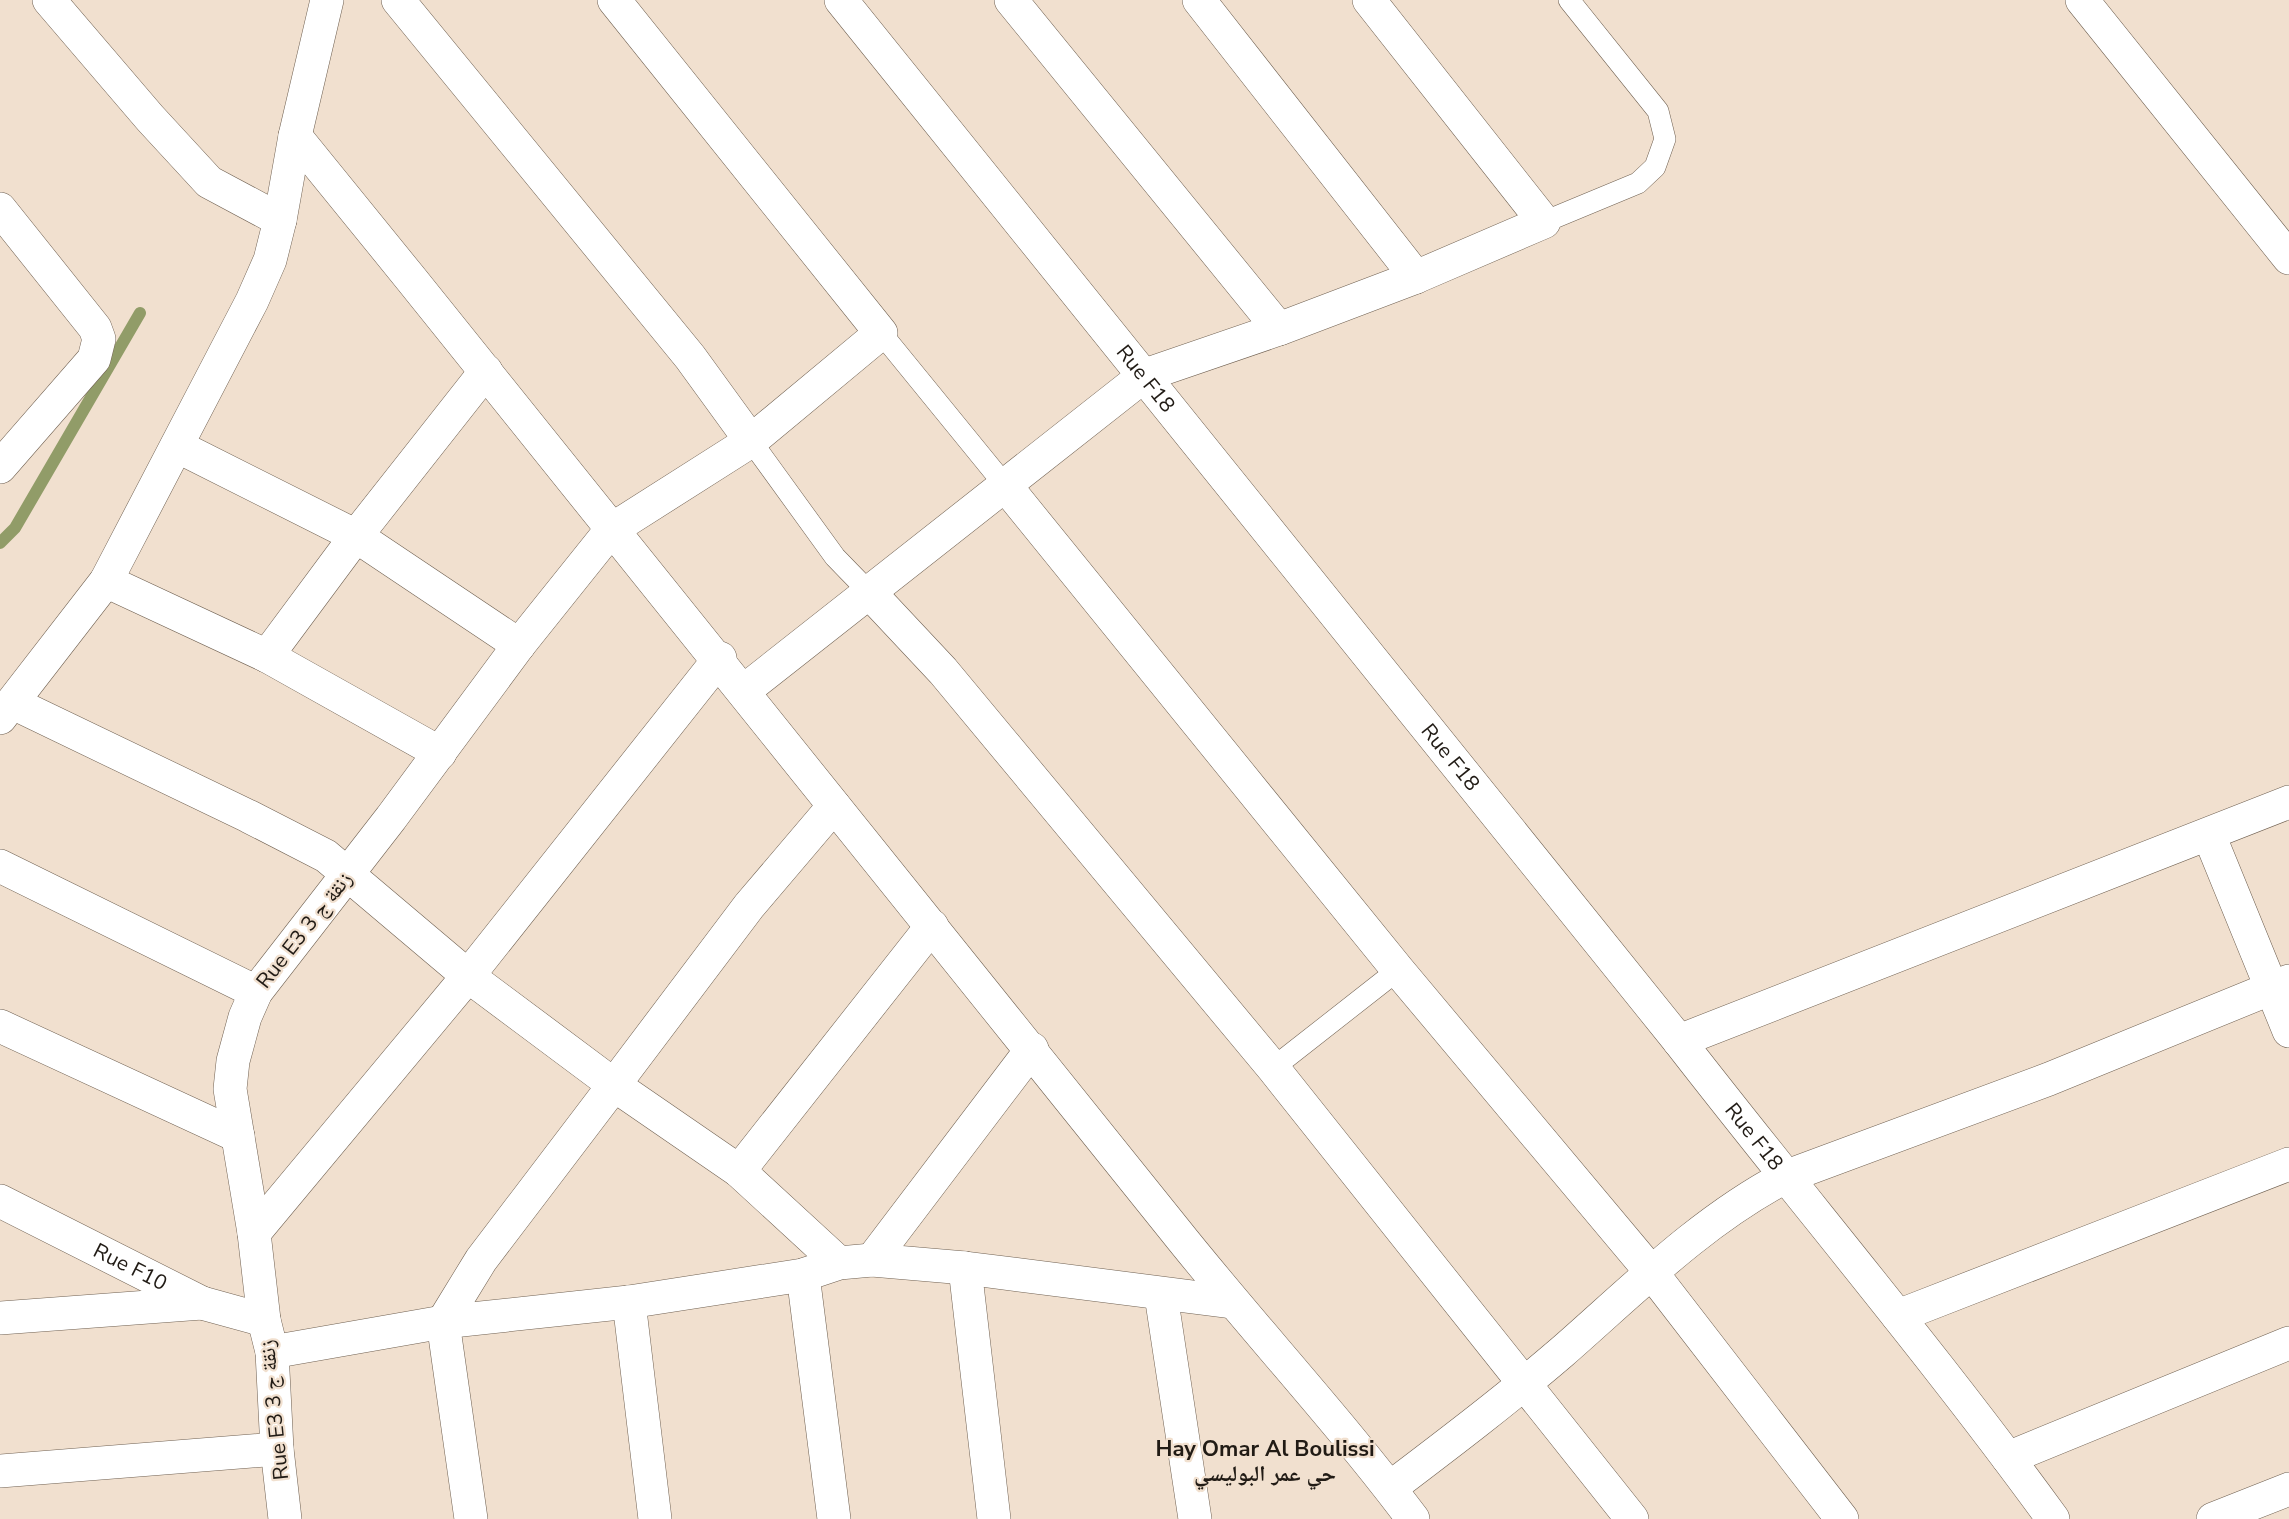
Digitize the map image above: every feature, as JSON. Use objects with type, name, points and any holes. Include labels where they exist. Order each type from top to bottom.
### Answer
[{"type":"street","points":[[49,0],[150,118],[209,182],[280,220]]},
{"type":"street","points":[[327,0],[295,136],[280,220],[270,260],[252,301],[106,581],[6,710],[248,816],[326,856],[468,976],[614,1085],[739,1171],[839,1263]]},
{"type":"street","points":[[398,0],[675,339],[751,441]]},
{"type":"street","points":[[614,0],[881,333]]},
{"type":"street","name":"Rue F18","points":[[841,0],[1679,1041],[1785,1178],[1898,1316],[2053,1519]]},
{"type":"street","points":[[1011,0],[1279,329]]},
{"type":"street","points":[[1199,0],[1416,277]]},
{"type":"street","points":[[745,690],[1145,375],[1279,329],[1416,277],[1544,222],[1369,0]]},
{"type":"street","points":[[2082,0],[2289,258]]},
{"type":"street","points":[[295,136],[486,371],[611,530],[720,658],[834,806],[1032,1049],[1232,1302],[1390,1488],[1413,1519]]},
{"type":"street","points":[[0,209],[95,328],[99,339],[94,359],[0,467]]},
{"type":"street","name":"Rue E3 زنقة ج 3","points":[[285,1519],[277,1449],[272,1352],[264,1320],[254,1233],[230,1089],[233,1061],[245,1017],[256,992],[440,753],[519,645],[611,530],[751,441],[881,333]]},
{"type":"street","points":[[267,656],[486,371]]},
{"type":"street","points":[[177,446],[357,536],[519,645]]},
{"type":"street","points":[[1004,484],[1398,970],[1652,1273],[1842,1519]]},
{"type":"street","points":[[106,581],[267,656],[440,753]]},
{"type":"street","points":[[868,591],[943,671],[1273,1068],[1632,1519]]},
{"type":"street","points":[[254,1233],[468,976],[720,658]]},
{"type":"street","points":[[1679,1041],[2289,802]]},
{"type":"street","points":[[471,1519],[443,1322],[481,1260],[749,906],[834,806]]},
{"type":"street","points":[[2209,835],[2280,985],[2289,1031]]},
{"type":"street","points":[[0,866],[256,992]]},
{"type":"street","points":[[739,1171],[932,927]]},
{"type":"street","points":[[1390,1488],[1524,1385],[1707,1226],[1761,1190],[1785,1178],[2049,1079],[2280,985]]},
{"type":"street","points":[[0,1026],[238,1136]]},
{"type":"street","points":[[872,1260],[1032,1049]]},
{"type":"street","points":[[1898,1316],[2289,1164]]},
{"type":"street","name":"Rue F10","points":[[0,1201],[202,1303],[264,1320]]},
{"type":"street","points":[[272,1352],[443,1322],[629,1302],[802,1275],[839,1263],[872,1260],[965,1268],[1161,1295],[1232,1302]]},
{"type":"street","points":[[965,1268],[994,1519]]},
{"type":"street","points":[[802,1275],[834,1519]]},
{"type":"street","points":[[1161,1295],[1195,1519]]},
{"type":"street","points":[[629,1302],[655,1519]]},
{"type":"street","points":[[0,1318],[202,1303]]},
{"type":"street","points":[[2008,1458],[2289,1343]]},
{"type":"street","points":[[0,1471],[277,1449]]},
{"type":"street","points":[[2213,1519],[2289,1489]]},
{"type":"lane","points":[[1544,222],[1638,183],[1655,167],[1665,139],[1659,111],[1569,0]]},
{"type":"lane","points":[[881,333],[1004,484]]},
{"type":"lane","points":[[751,441],[835,558],[868,591]]},
{"type":"lane","points":[[1273,1068],[1398,970]]},
{"type":"waterway","points":[[0,543],[15,528],[140,313]]},
{"type":"district","name":"Hay Omar Al Boulissi حي عمر البوليسي","points":[[1265,1462]]}]
